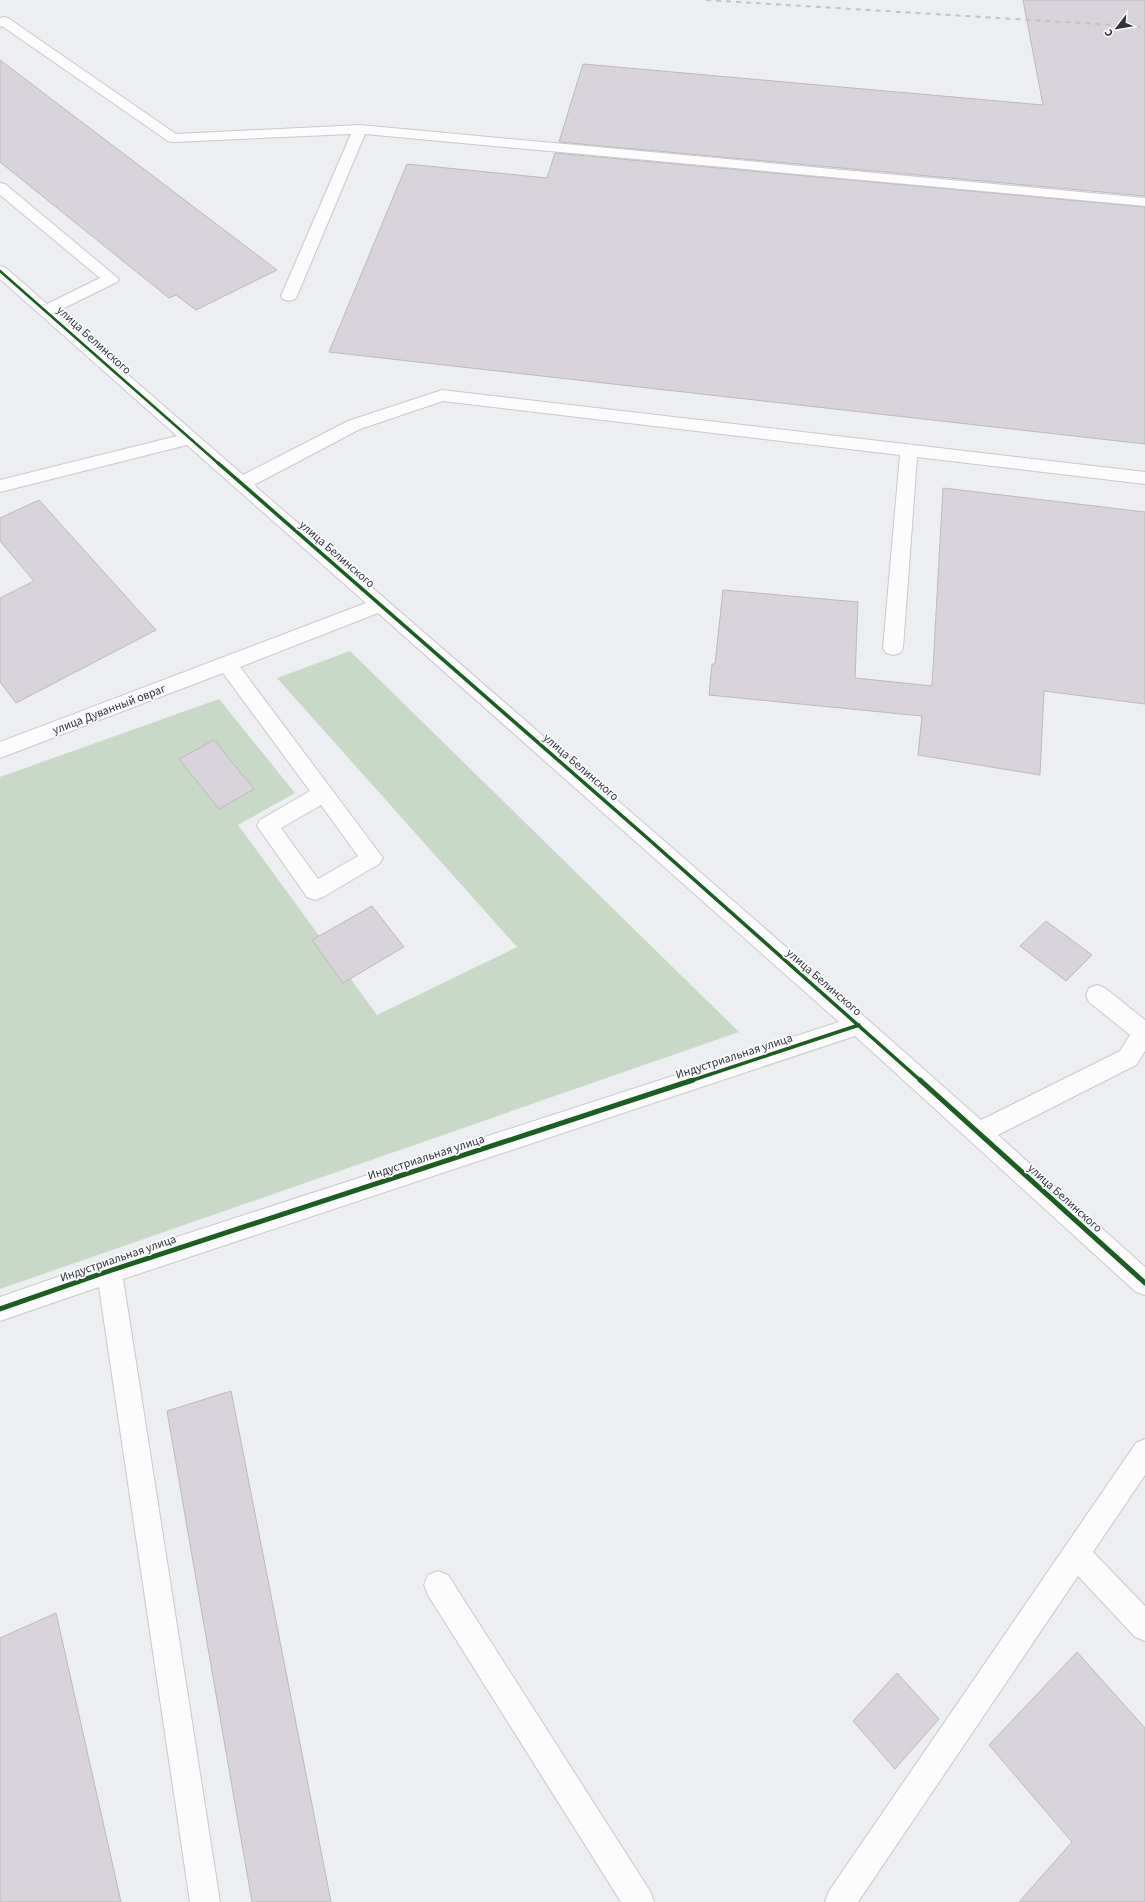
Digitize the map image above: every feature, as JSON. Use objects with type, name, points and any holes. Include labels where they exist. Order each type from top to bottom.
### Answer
[{"type":"street","points":[[0,22],[3,21],[173,138],[360,129],[1145,202]]},
{"type":"street","points":[[290,296],[360,129]]},
{"type":"street","points":[[0,187],[111,279],[45,310]]},
{"type":"street","name":"улица Белинского","points":[[0,271],[859,1025],[1145,1283]]},
{"type":"street","points":[[241,484],[354,425],[442,395],[1145,478]]},
{"type":"street","points":[[0,486],[190,439]]},
{"type":"street","points":[[893,648],[909,450]]},
{"type":"street","name":"улица Дуванный овраг","points":[[0,750],[381,605]]},
{"type":"street","points":[[222,665],[324,793],[372,858],[315,892],[267,826],[324,793]]},
{"type":"street","points":[[978,1133],[1128,1058],[1144,1033],[1096,995]]},
{"type":"street","name":"Индустриальная улица","points":[[0,1309],[109,1271],[859,1025]]},
{"type":"street","points":[[109,1271],[205,1902]]},
{"type":"street","points":[[840,1902],[1145,1452]]},
{"type":"street","points":[[1076,1554],[1145,1626]]},
{"type":"street","points":[[438,1584],[640,1902]]},
{"type":"green space","points":[[350,651],[739,1032],[0,1289],[0,777],[219,699],[295,793],[238,825],[377,1015],[517,947],[277,678]]},
{"type":"building","points":[[1023,0],[1145,0],[1145,196],[559,142],[583,64],[1043,105]]},
{"type":"building","points":[[0,60],[277,270],[196,310],[176,295],[169,298],[0,162]]},
{"type":"building","points":[[555,153],[1145,207],[1145,444],[329,352],[407,164],[547,178]]},
{"type":"building","points":[[943,488],[1145,512],[1145,704],[1044,691],[1040,775],[918,755],[922,716],[709,695],[712,664],[715,664],[723,590],[858,602],[855,678],[932,686]]},
{"type":"building","points":[[39,500],[156,630],[16,703],[0,682],[0,598],[34,581],[0,541],[0,518]]},
{"type":"building","points":[[214,740],[254,789],[219,809],[179,759]]},
{"type":"building","points":[[372,906],[404,947],[343,983],[312,940]]},
{"type":"building","points":[[1046,921],[1092,955],[1066,981],[1020,946]]},
{"type":"building","points":[[231,1391],[331,1902],[252,1902],[167,1411]]},
{"type":"building","points":[[56,1613],[121,1902],[0,1902],[0,1638]]},
{"type":"building","points":[[1077,1652],[1145,1728],[1145,1902],[1019,1902],[1072,1842],[989,1745]]},
{"type":"building","points":[[897,1673],[939,1719],[895,1769],[853,1721]]},
{"type":"railway","points":[[706,0],[1145,27]]},
{"type":"cycle path","points":[[0,271],[753,931],[1145,1283]]},
{"type":"cycle path","points":[[0,1309],[109,1271],[859,1025]]}]
